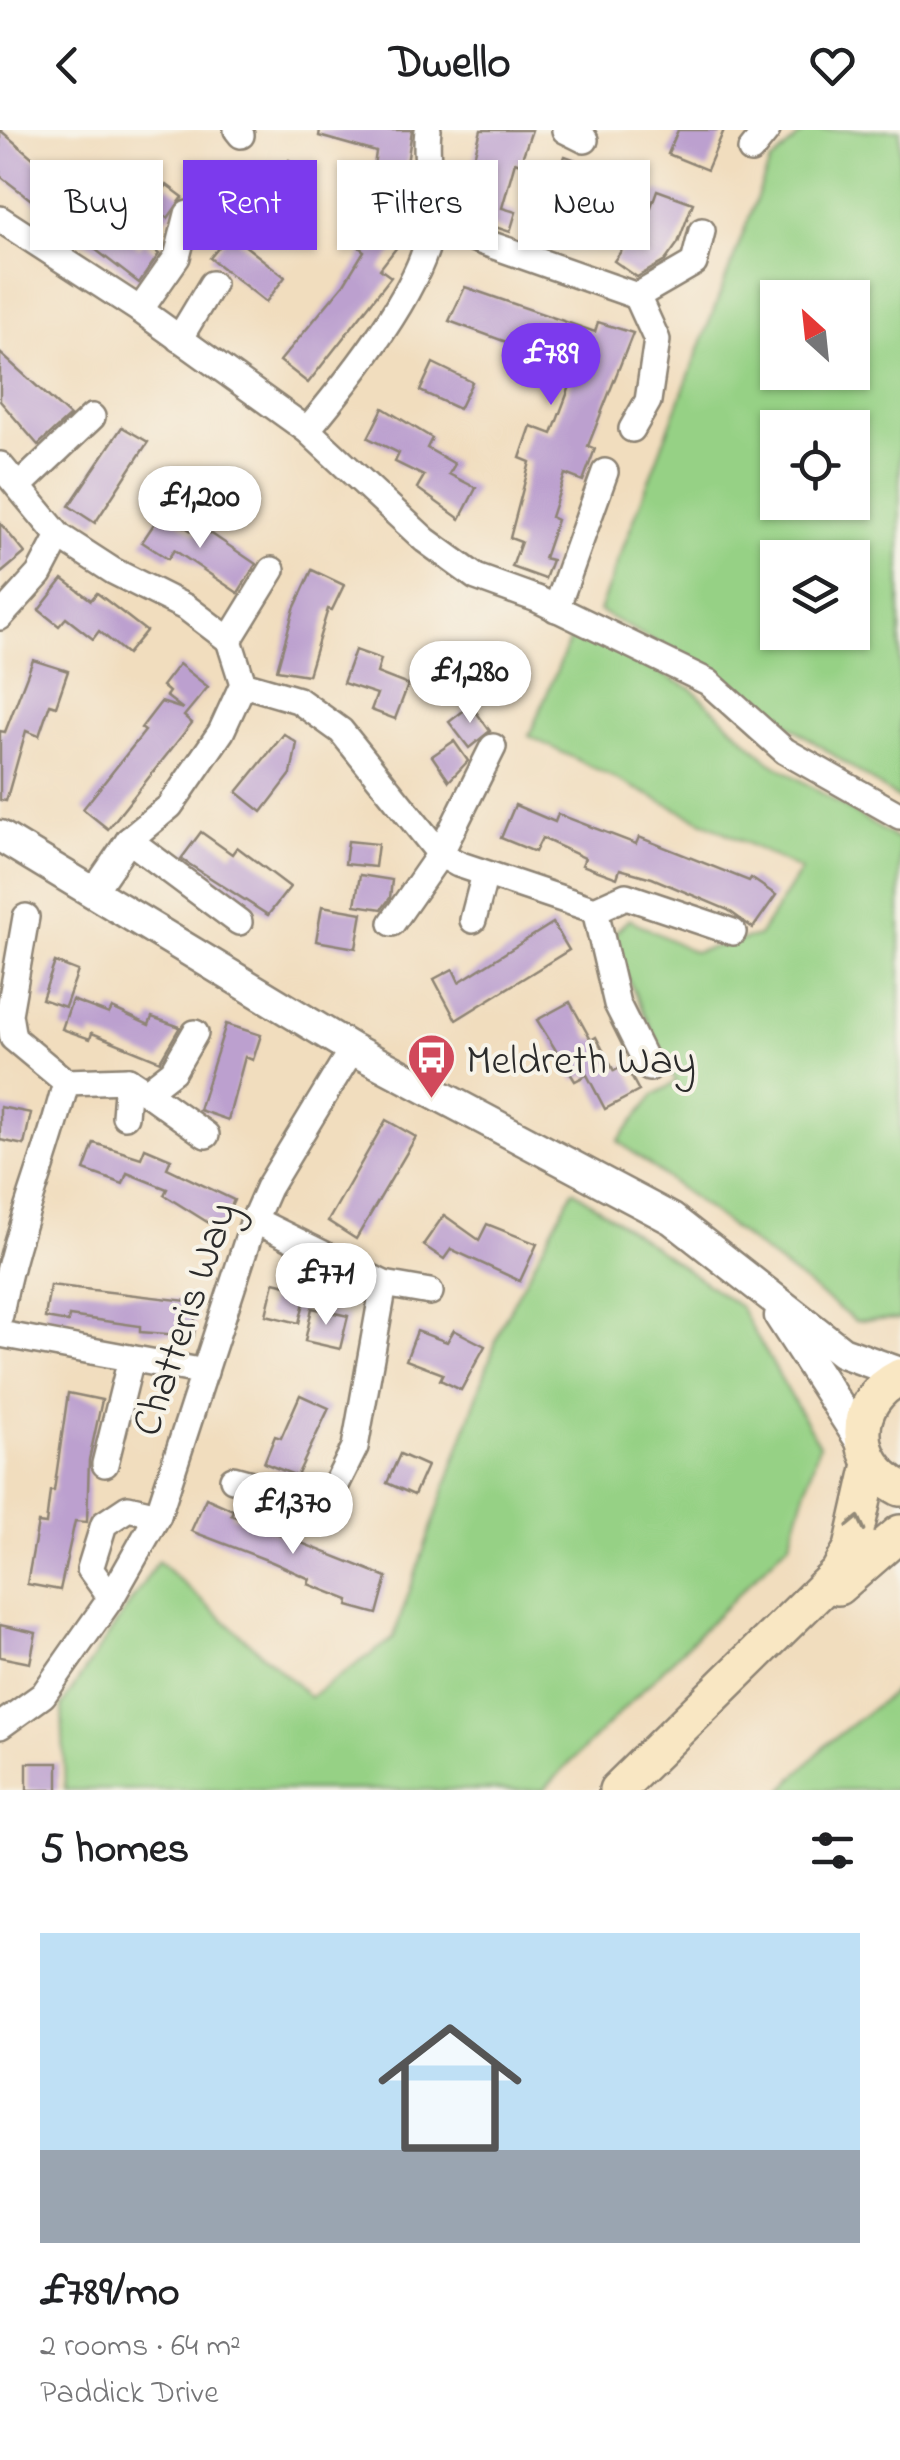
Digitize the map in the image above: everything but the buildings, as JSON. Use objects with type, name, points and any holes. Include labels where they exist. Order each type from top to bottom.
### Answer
[{"type":"main road","points":[[617,1790],[838,1573],[852,1548],[866,1454],[868,1406],[886,1384],[900,1375]]},
{"type":"main road","points":[[866,1454],[900,1488]]},
{"type":"main road","points":[[786,1628],[900,1533]]},
{"type":"street","points":[[428,130],[429,160]]},
{"type":"street","points":[[0,219],[140,310],[307,430],[425,540],[463,568],[708,682],[785,751],[900,816]]},
{"type":"street","points":[[636,296],[694,262],[702,230]]},
{"type":"street","points":[[140,310],[177,257],[183,234]]},
{"type":"street","points":[[498,247],[636,296],[657,340],[648,401],[632,429]]},
{"type":"street","points":[[307,430],[361,365],[406,291],[422,250]]},
{"type":"street","points":[[180,338],[212,284]]},
{"type":"street","points":[[18,486],[92,416]]},
{"type":"street","points":[[0,465],[60,536],[113,571],[187,608],[229,640],[243,684],[221,732],[170,806],[128,840],[94,891]]},
{"type":"street","points":[[556,609],[606,472]]},
{"type":"street","points":[[0,617],[39,574],[60,536]]},
{"type":"street","points":[[229,640],[272,570]]},
{"type":"street","points":[[243,684],[298,700],[340,731],[440,854],[485,874],[595,910],[626,896],[734,932]]},
{"type":"street","points":[[392,923],[440,854],[493,748]]},
{"type":"street","points":[[0,836],[352,1049],[672,1219],[842,1352],[900,1375]]},
{"type":"street","points":[[128,840],[239,922]]},
{"type":"street","points":[[473,920],[485,874]]},
{"type":"street","points":[[595,910],[617,1004],[648,1068]]},
{"type":"street","points":[[26,917],[6,1042],[66,1082],[137,1086],[173,1071],[195,1033]]},
{"type":"street","name":"Chatteris Way","points":[[0,1726],[43,1695],[111,1598],[158,1515],[254,1220],[268,1188],[352,1049]]},
{"type":"street","points":[[0,1315],[9,1260],[36,1190],[66,1082]]},
{"type":"street","points":[[125,1116],[137,1086]]},
{"type":"street","points":[[137,1086],[206,1134]]},
{"type":"street","points":[[254,1220],[384,1284],[430,1292]]},
{"type":"street","points":[[233,1479],[299,1497],[341,1499],[355,1447],[384,1284]]},
{"type":"street","points":[[765,1292],[866,1454]]},
{"type":"street","points":[[0,1334],[205,1372]]},
{"type":"street","points":[[105,1464],[131,1358]]},
{"type":"street","points":[[111,1598],[90,1569],[104,1524],[128,1508],[158,1515]]},
{"type":"green space","points":[[806,130],[900,130],[900,800],[712,673],[599,611],[770,163]]},
{"type":"green space","points":[[574,630],[692,689],[769,761],[900,841],[900,1319],[855,1321],[618,1141],[654,1095],[676,1082],[609,938],[629,919],[694,952],[759,936],[801,870],[529,736]]},
{"type":"green space","points":[[573,1190],[740,1307],[819,1445],[790,1542],[543,1790],[65,1790],[62,1705],[158,1561],[310,1697],[393,1639],[502,1324]]},
{"type":"green space","points":[[900,1687],[900,1790],[782,1790],[828,1743]]},
{"type":"place","name":"Meldreth Way","points":[[431,1100]]}]
